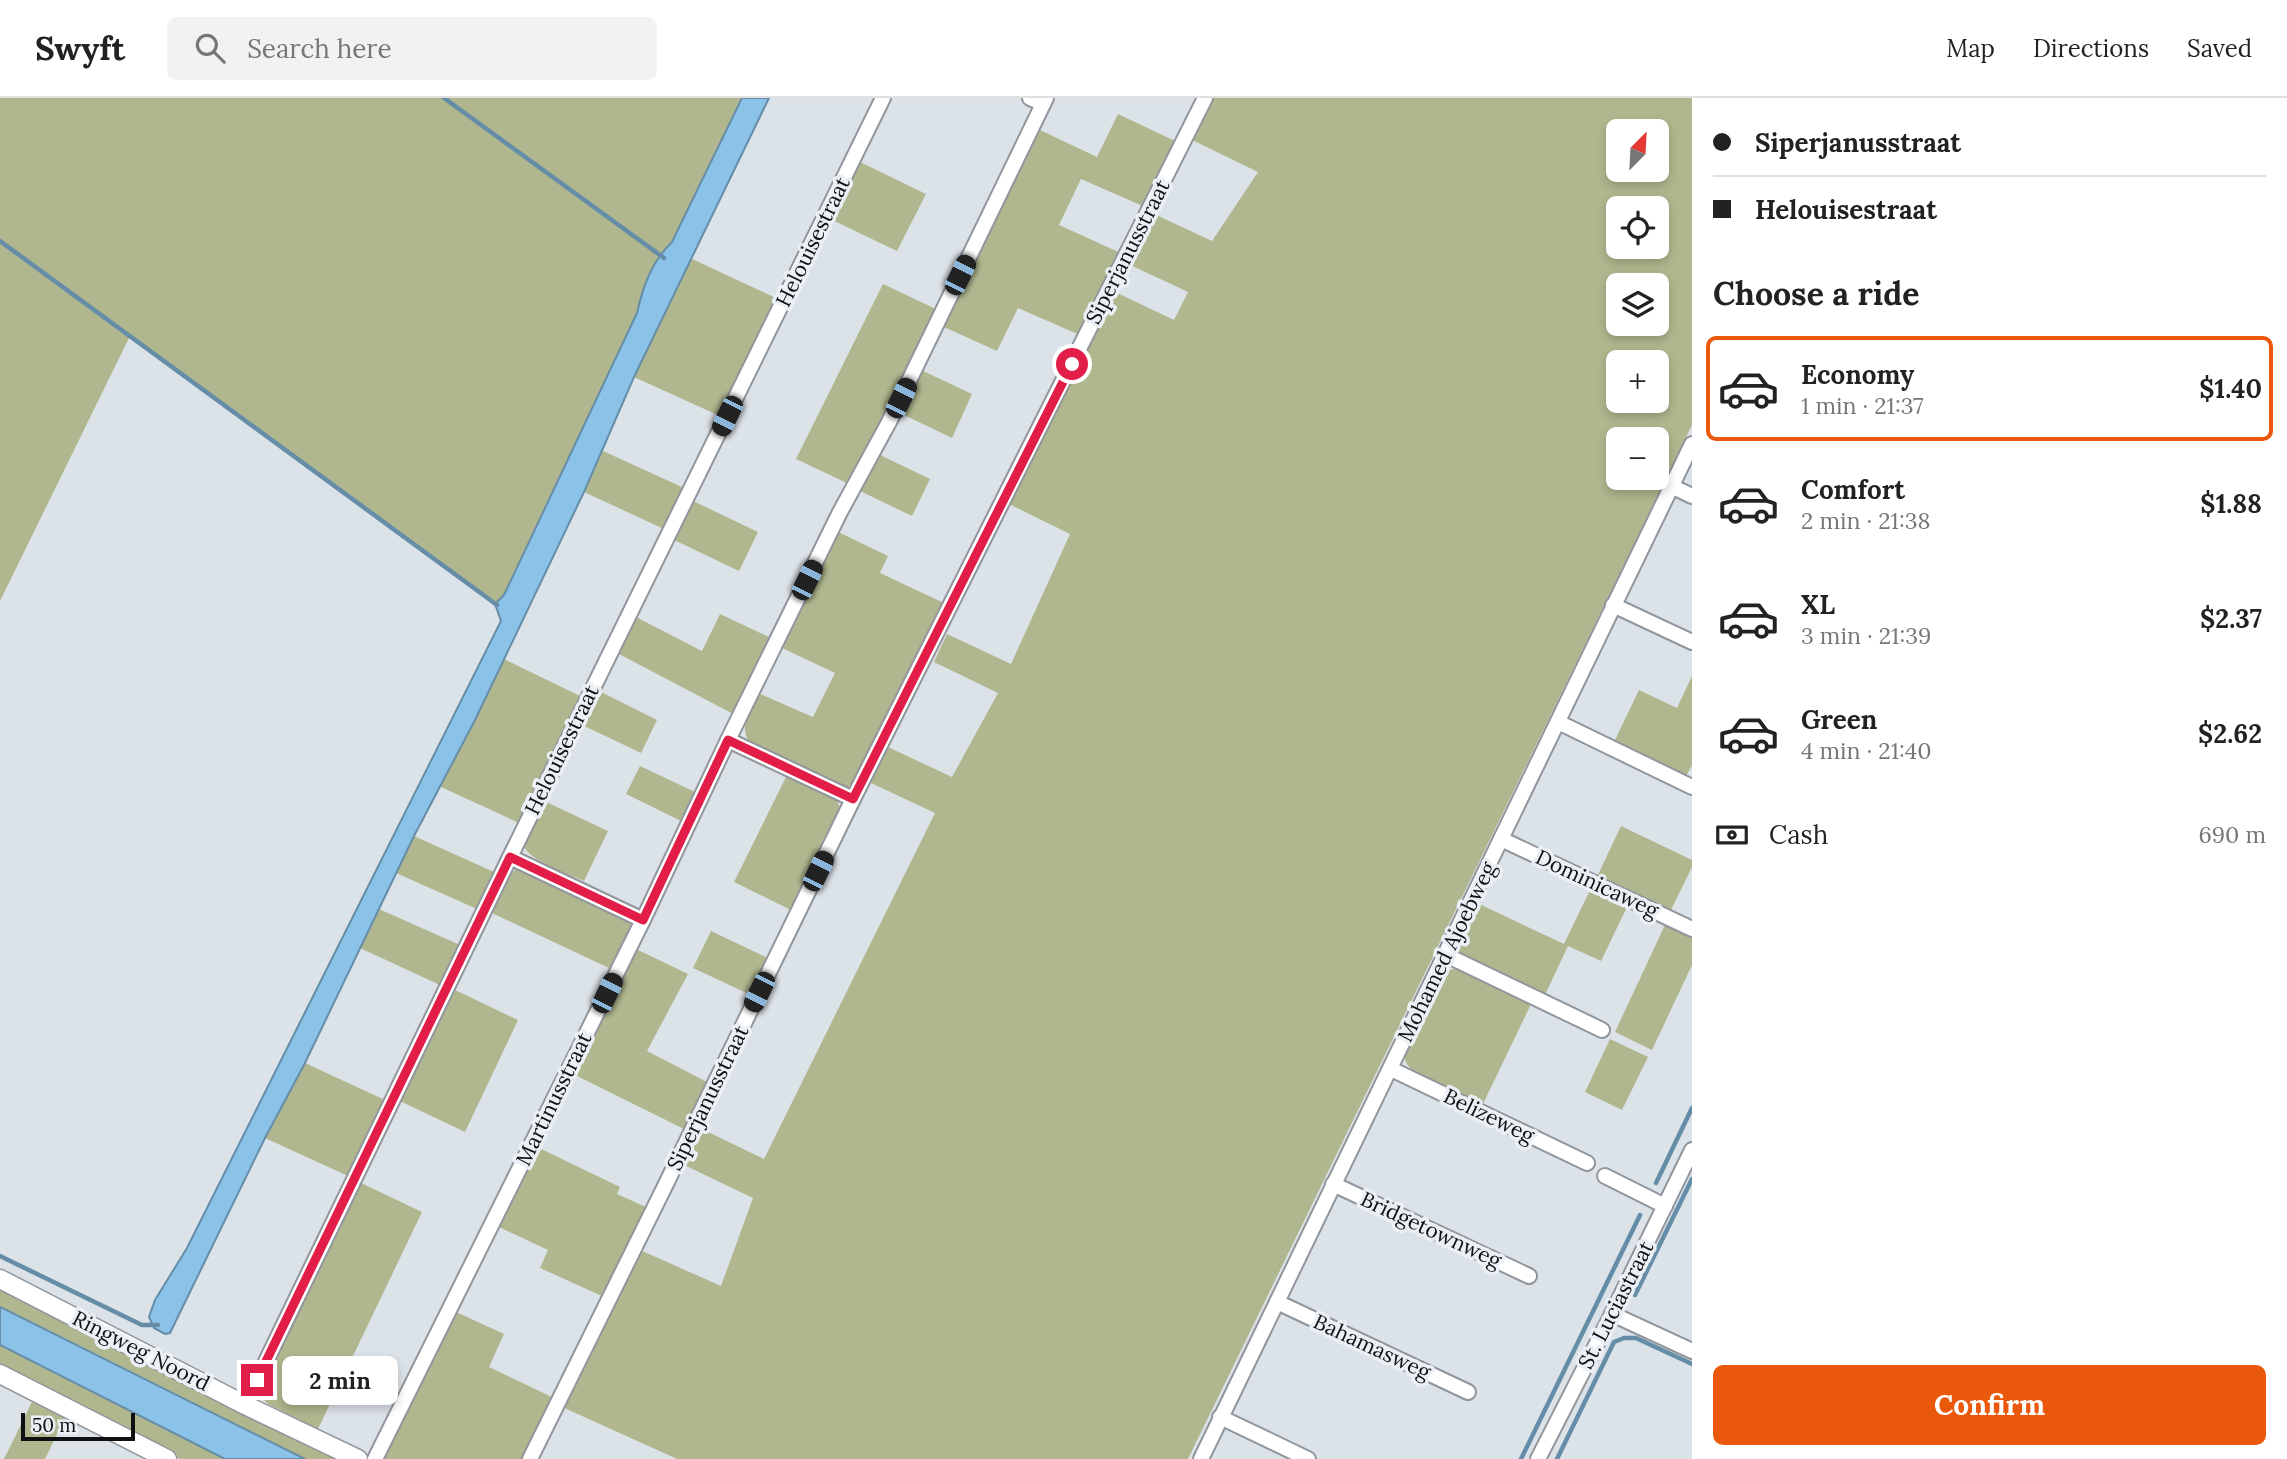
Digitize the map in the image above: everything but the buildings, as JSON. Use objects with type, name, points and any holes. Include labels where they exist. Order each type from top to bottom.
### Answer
[{"type":"street","name":"Helouisestraat","points":[[245,1405],[510,857],[883,98]]},
{"type":"street","name":"Siperjanusstraat","points":[[530,1459],[853,799],[1205,98]]},
{"type":"street","name":"Martinusstraat","points":[[375,1459],[643,920],[840,512],[889,422],[1040,100]]},
{"type":"street","name":"Mohamed Ajoebweg","points":[[1201,1459],[1692,444]]},
{"type":"street","points":[[1671,486],[1692,496]]},
{"type":"street","points":[[1613,605],[1692,642]]},
{"type":"street","points":[[1558,722],[1692,786]]},
{"type":"street","points":[[728,740],[853,799]]},
{"type":"street","name":"Dominicaweg","points":[[1501,839],[1692,929]]},
{"type":"street","points":[[510,857],[643,920]]},
{"type":"street","points":[[1446,955],[1602,1030]]},
{"type":"street","name":"Belizeweg","points":[[1391,1069],[1587,1163]]},
{"type":"street","name":"St. Luciastraat","points":[[1538,1459],[1692,1150]]},
{"type":"street","points":[[1605,1176],[1665,1206]]},
{"type":"street","name":"Bridgetownweg","points":[[1333,1184],[1529,1276]]},
{"type":"street","name":"Ringweg Noord","points":[[0,1279],[245,1405],[358,1459]]},
{"type":"street","name":"Bahamasweg","points":[[1277,1302],[1468,1392]]},
{"type":"street","points":[[1612,1314],[1692,1351]]},
{"type":"street","points":[[0,1374],[167,1459]]},
{"type":"street","points":[[1220,1418],[1308,1459]]},
{"type":"green space","points":[[0,98],[742,98],[672,242],[649,274],[637,313],[504,595],[495,604],[130,336],[0,601]]},
{"type":"green space","points":[[1212,98],[1692,98],[1692,425],[1669,472],[1669,427],[1606,427],[1606,490],[1660,490],[1188,1459],[677,1459],[560,1406],[640,1250],[721,1286],[753,1198],[682,1164],[700,1128],[764,1159],[935,813],[871,783],[888,747],[952,777],[998,693],[934,662],[947,634],[1011,664],[1070,534],[1009,504],[1113,291],[1174,320],[1188,292],[1126,263],[1150,212],[1212,241],[1258,172],[1192,140]]},
{"type":"green space","points":[[1118,114],[1177,142],[1145,207],[1081,179],[1059,225],[1123,254],[1082,336],[1018,308],[997,351],[944,327],[1040,130],[1097,157]]},
{"type":"green space","points":[[858,161],[926,194],[897,251],[830,219]]},
{"type":"green space","points":[[690,258],[778,299],[722,417],[634,377]]},
{"type":"green space","points":[[883,284],[940,311],[849,484],[796,459]]},
{"type":"green space","points":[[921,370],[972,394],[952,438],[900,413]]},
{"type":"green space","points":[[603,451],[684,488],[664,529],[584,492]]},
{"type":"green space","points":[[878,454],[930,479],[912,516],[860,491]]},
{"type":"green space","points":[[691,500],[758,532],[739,571],[672,539]]},
{"type":"green space","points":[[834,530],[888,556],[880,573],[946,604],[853,784],[846,788],[751,744],[745,731],[746,718],[758,693],[813,717],[835,673],[780,647]]},
{"type":"green space","points":[[720,614],[775,640],[739,717],[617,653],[634,616],[702,651]]},
{"type":"green space","points":[[504,659],[582,697],[519,823],[441,787]]},
{"type":"green space","points":[[1692,676],[1692,765],[1686,776],[1614,742],[1639,690],[1677,708]]},
{"type":"green space","points":[[595,689],[657,720],[641,753],[578,723]]},
{"type":"green space","points":[[640,766],[697,793],[683,822],[626,794]]},
{"type":"green space","points":[[788,773],[836,796],[840,809],[793,911],[734,882]]},
{"type":"green space","points":[[544,801],[608,831],[584,881],[541,862],[523,845]]},
{"type":"green space","points":[[1621,826],[1692,860],[1692,867],[1669,914],[1596,879]]},
{"type":"green space","points":[[414,836],[494,872],[477,909],[396,873]]},
{"type":"green space","points":[[515,870],[524,870],[628,921],[632,927],[611,969],[492,913]]},
{"type":"green space","points":[[1591,888],[1628,905],[1601,961],[1568,946],[1544,997],[1455,954],[1477,903],[1564,944]]},
{"type":"green space","points":[[379,909],[460,945],[440,985],[360,948]]},
{"type":"green space","points":[[1665,925],[1692,937],[1692,965],[1652,1050],[1615,1032]]},
{"type":"green space","points":[[711,931],[770,959],[753,996],[693,968]]},
{"type":"green space","points":[[634,948],[688,974],[647,1051],[709,1083],[686,1130],[571,1073]]},
{"type":"green space","points":[[1462,969],[1532,1002],[1483,1104],[1417,1073],[1408,1066],[1404,1056],[1446,971]]},
{"type":"green space","points":[[453,989],[518,1020],[465,1132],[400,1101]]},
{"type":"green space","points":[[1610,1039],[1648,1057],[1622,1110],[1585,1092]]},
{"type":"green space","points":[[305,1063],[385,1100],[348,1176],[265,1138]]},
{"type":"green space","points":[[537,1147],[620,1187],[617,1194],[648,1208],[604,1297],[540,1268],[548,1250],[499,1227]]},
{"type":"green space","points":[[359,1182],[422,1212],[318,1429],[268,1404],[263,1399],[260,1386]]},
{"type":"green space","points":[[0,1288],[342,1459],[305,1459],[0,1307]]},
{"type":"green space","points":[[454,1311],[504,1334],[489,1367],[554,1398],[523,1459],[385,1459],[385,1452]]},
{"type":"green space","points":[[0,1345],[225,1459],[180,1459],[0,1369]]},
{"type":"green space","points":[[32,1402],[65,1418],[45,1459],[4,1459]]},
{"type":"water","points":[[742,98],[769,98],[634,377],[584,492],[475,720],[414,836],[305,1063],[265,1138],[170,1333],[165,1334],[154,1328],[149,1317],[155,1300],[187,1248],[501,621],[495,604],[504,595],[637,313],[649,274],[672,242]]},
{"type":"water","points":[[0,1307],[305,1459],[225,1459],[0,1345]]},
{"type":"waterway","points":[[444,98],[664,258]]},
{"type":"waterway","points":[[0,241],[497,605]]},
{"type":"waterway","points":[[1656,1183],[1692,1108]]},
{"type":"waterway","points":[[1635,1295],[1692,1179]]},
{"type":"waterway","points":[[1521,1459],[1640,1215]]},
{"type":"waterway","points":[[0,1256],[142,1325],[158,1325]]},
{"type":"waterway","points":[[1557,1459],[1614,1342],[1624,1338],[1636,1338],[1692,1364]]},
{"type":"route","points":[[257,1380],[510,857],[643,920],[728,740],[853,799],[1072,364]]}]
